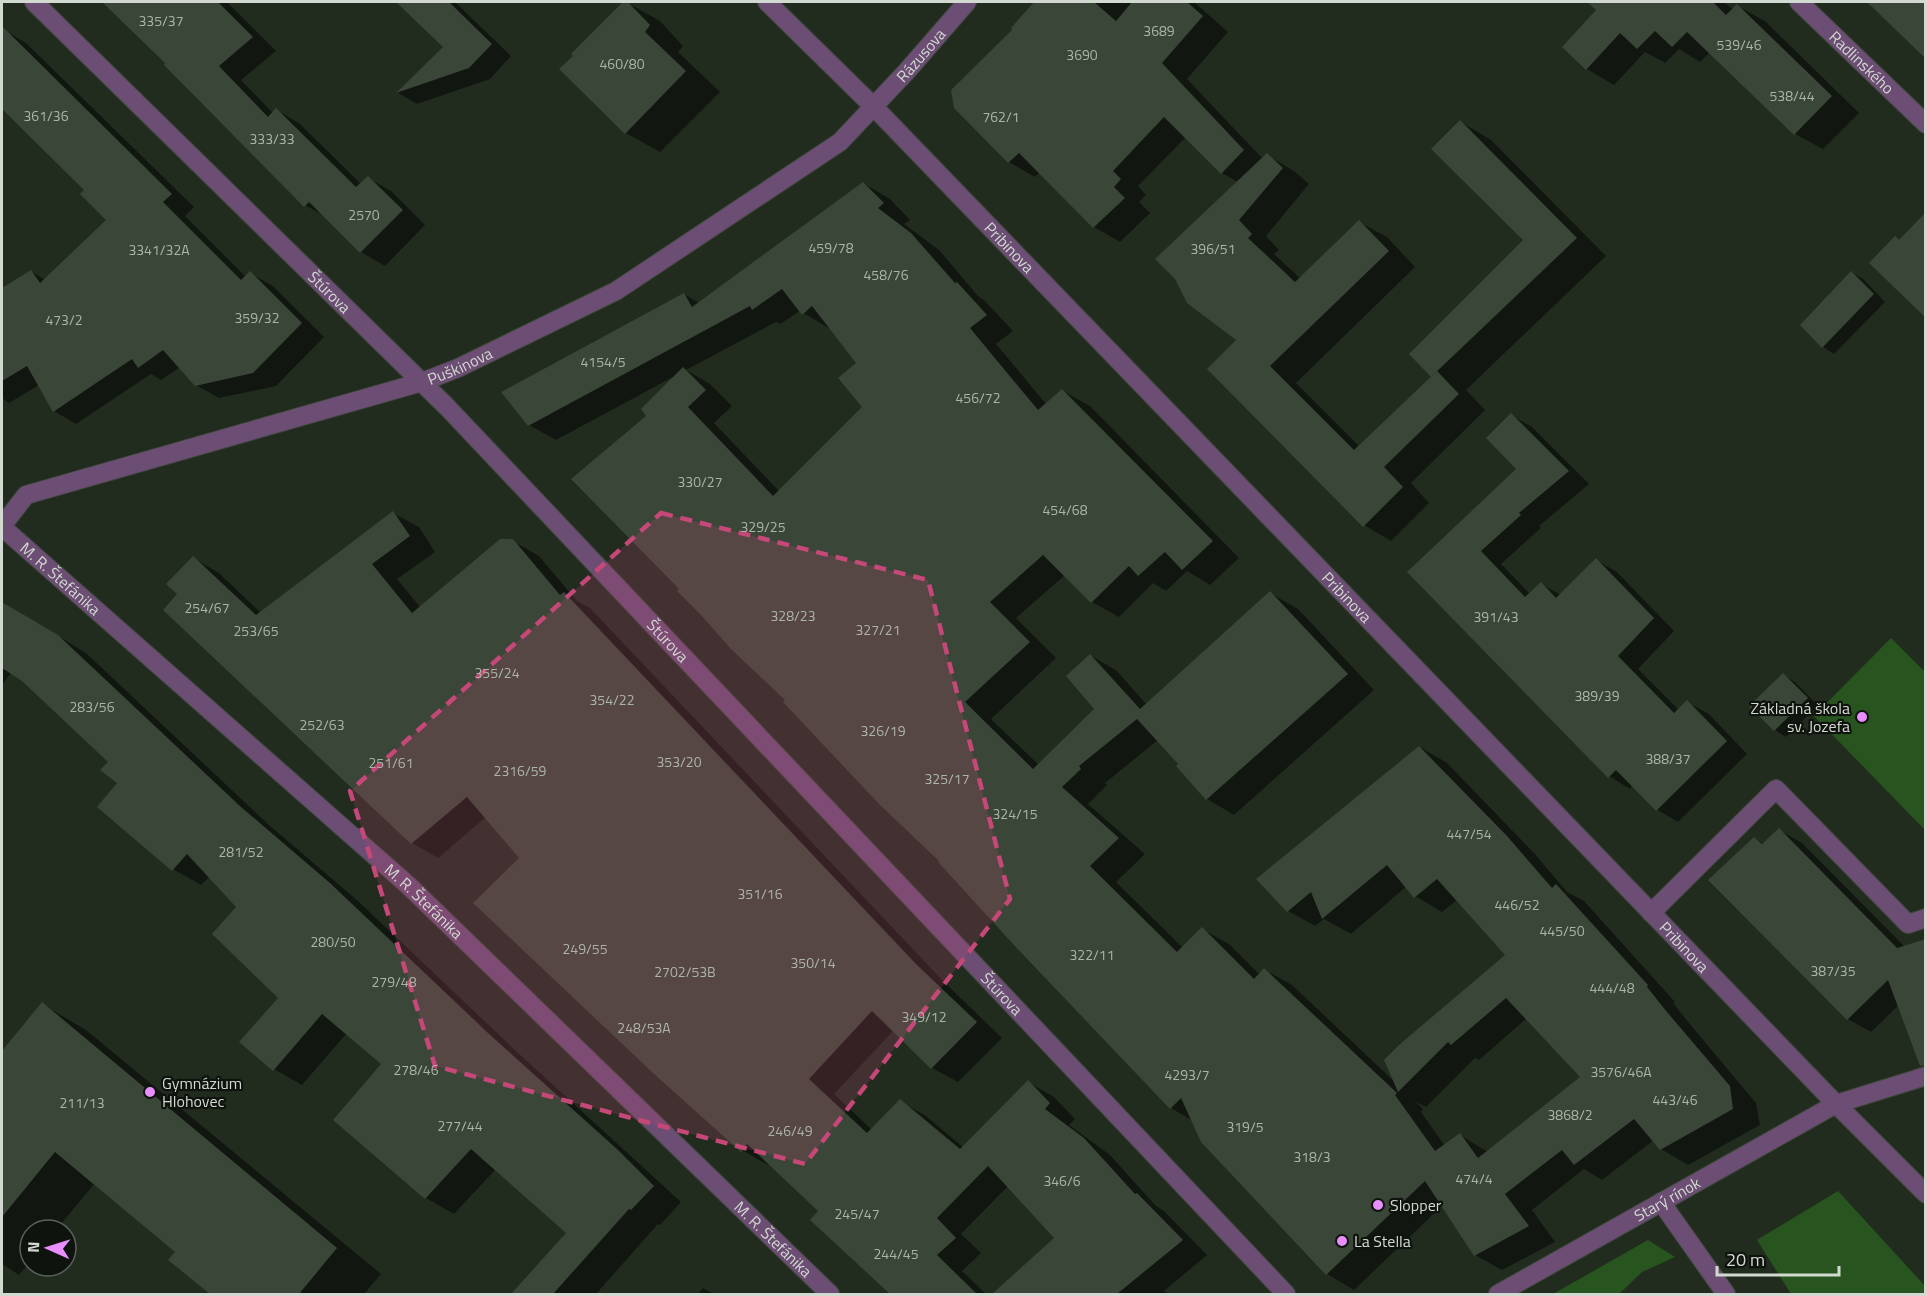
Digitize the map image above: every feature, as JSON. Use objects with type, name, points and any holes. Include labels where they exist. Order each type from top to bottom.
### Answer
[{"type":"street","name":"Štúrova","points":[[34,2],[422,382],[1286,1294]]},
{"type":"street","name":"Pribinova","points":[[767,2],[874,107],[1651,913],[1926,1194]]},
{"type":"street","name":"Rázusova","points":[[874,107],[967,2]]},
{"type":"street","name":"Radlinského","points":[[1799,2],[1926,124]]},
{"type":"street","name":"Puškinova","points":[[2,526],[26,495],[422,382],[458,368],[616,291],[840,142],[874,107]]},
{"type":"street","name":"M. R. Štefánika","points":[[2,526],[409,886],[830,1294]]},
{"type":"street","points":[[1651,913],[1776,789],[1908,924],[1926,918]]},
{"type":"street","name":"Starý rínok","points":[[1498,1294],[1836,1104],[1926,1077]]},
{"type":"street","points":[[1661,1202],[1726,1294]]},
{"type":"highlighted area","points":[[661,513],[928,580],[1010,899],[805,1164],[435,1066],[350,791]]},
{"type":"green space","points":[[1891,638],[1925,672],[1925,830],[1814,716]]},
{"type":"green space","points":[[1838,1191],[1925,1286],[1925,1294],[1791,1294],[1757,1240]]},
{"type":"green space","points":[[1648,1240],[1675,1257],[1642,1272],[1619,1294],[1553,1294]]},
{"type":"building","points":[[102,2],[218,2],[253,37],[219,66],[268,117],[276,108],[356,187],[368,176],[403,210],[360,253],[309,202],[304,207],[164,65],[165,63]]},
{"type":"building","points":[[396,2],[449,2],[492,44],[469,68],[396,93],[443,47]]},
{"type":"building","points":[[623,2],[628,2],[650,25],[645,32],[686,71],[625,134],[559,69]]},
{"type":"building","points":[[1034,2],[1094,2],[1116,21],[1132,2],[1187,2],[1203,16],[1162,63],[1244,150],[1221,174],[1164,117],[1113,171],[1121,179],[1114,187],[1125,198],[1093,228],[1019,153],[1008,163],[954,108],[951,90],[1012,30],[1011,28]]},
{"type":"building","points":[[1587,2],[1716,2],[1714,3],[1726,15],[1737,4],[1832,96],[1794,135],[1687,32],[1672,47],[1655,31],[1637,49],[1620,33],[1586,70],[1562,47],[1596,10]]},
{"type":"building","points":[[1867,2],[1926,2],[1926,59]]},
{"type":"building","points":[[2,26],[172,194],[163,202],[241,280],[250,271],[302,323],[253,373],[195,386],[163,350],[138,368],[132,359],[53,412],[27,366],[2,381],[2,288],[31,270],[40,283],[106,220],[80,194],[84,190],[2,109]]},
{"type":"building","points":[[1460,120],[1577,238],[1431,377],[1409,354],[1523,240],[1431,149]]},
{"type":"building","points":[[1267,153],[1283,168],[1239,220],[1252,234],[1248,238],[1295,282],[1359,220],[1389,251],[1270,366],[1354,450],[1437,371],[1459,394],[1384,467],[1403,487],[1363,527],[1207,369],[1236,340],[1187,303],[1175,279],[1155,259]]},
{"type":"building","points":[[863,182],[884,203],[878,208],[911,233],[987,315],[970,328],[1038,410],[1062,389],[1213,541],[1182,570],[1165,552],[1138,576],[1129,566],[1091,603],[1043,555],[990,602],[1030,642],[965,702],[1033,769],[1094,709],[1066,676],[1090,654],[1140,709],[1270,591],[1348,674],[1206,800],[1176,766],[1178,764],[1137,719],[1079,766],[1081,769],[1062,787],[1119,838],[1090,866],[1177,952],[1202,927],[1254,979],[1264,968],[1397,1093],[1395,1095],[1435,1151],[1460,1133],[1478,1158],[1580,1077],[1506,998],[1451,1045],[1448,1042],[1398,1092],[1384,1060],[1505,955],[1437,879],[1414,898],[1387,865],[1322,919],[1311,892],[1287,912],[1256,879],[1419,746],[1507,836],[1552,888],[1556,884],[1648,985],[1647,987],[1667,1012],[1730,1086],[1733,1109],[1660,1150],[1634,1119],[1574,1165],[1562,1150],[1505,1194],[1529,1226],[1474,1256],[1425,1181],[1326,1275],[1201,1142],[1181,1098],[1170,1109],[1013,944],[939,861],[879,804],[783,702],[785,700],[731,649],[677,591],[679,589],[571,479],[646,416],[641,409],[683,367],[706,390],[688,407],[773,496],[862,407],[838,378],[856,363],[812,306],[802,315],[782,289],[752,310],[750,306],[528,426],[501,392],[684,293],[692,307]]},
{"type":"building","points":[[1926,212],[1926,318],[1869,263],[1895,236],[1899,240]]},
{"type":"building","points":[[1851,271],[1874,294],[1822,348],[1800,325]]},
{"type":"building","points":[[1511,413],[1569,471],[1519,513],[1521,515],[1481,551],[1525,597],[1541,582],[1556,598],[1596,558],[1654,618],[1618,656],[1674,713],[1687,700],[1727,741],[1656,811],[1616,770],[1608,778],[1407,572],[1516,469],[1486,438]]},
{"type":"building","points":[[393,511],[410,536],[372,564],[412,613],[500,539],[513,539],[560,595],[564,592],[917,965],[977,1022],[931,1069],[872,1011],[809,1079],[867,1133],[900,1099],[960,1149],[1028,1080],[1050,1103],[1045,1109],[1084,1138],[1135,1194],[1137,1193],[1183,1240],[1117,1294],[992,1294],[1054,1238],[988,1166],[937,1218],[956,1238],[937,1255],[977,1294],[890,1294],[810,1220],[818,1211],[747,1144],[741,1152],[653,1073],[473,903],[519,858],[467,797],[411,844],[163,610],[177,594],[166,584],[193,556],[256,615]]},
{"type":"building","points":[[2,602],[58,635],[241,807],[330,883],[654,1186],[631,1210],[629,1209],[553,1294],[511,1294],[566,1233],[471,1149],[425,1199],[333,1120],[381,1064],[322,1014],[273,1071],[239,1042],[278,998],[212,934],[236,907],[187,854],[172,871],[97,807],[117,783],[100,770],[108,762],[22,681],[2,668]]},
{"type":"building","points":[[1783,673],[1808,698],[1774,731],[1749,706]]},
{"type":"building","points":[[1779,828],[1897,948],[1926,939],[1926,1065],[1920,1066],[1888,980],[1847,1020],[1708,880],[1754,837],[1762,844]]},
{"type":"building","points":[[42,1002],[337,1248],[299,1294],[210,1294],[168,1260],[175,1252],[55,1152],[2,1217],[2,1051]]},
{"type":"place","name":"Základná škola sv. Jozefa","points":[[1862,717]]},
{"type":"place","name":"Gymnázium Hlohovec","points":[[150,1092]]},
{"type":"place","name":"Slopper","points":[[1378,1205]]},
{"type":"place","name":"La Stella","points":[[1342,1241]]}]
